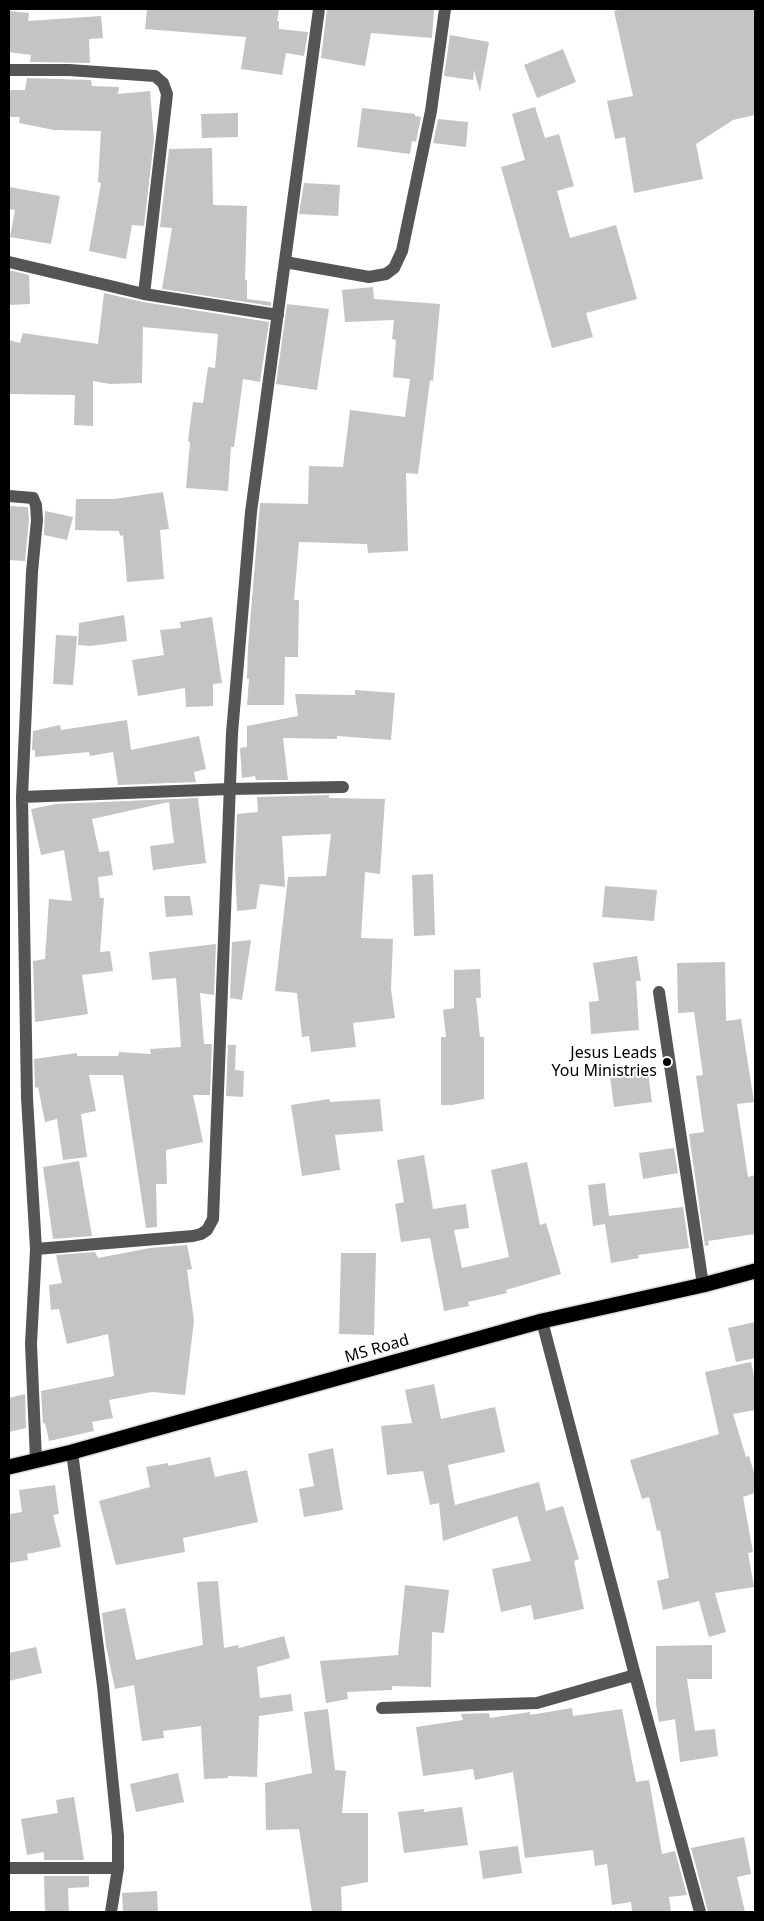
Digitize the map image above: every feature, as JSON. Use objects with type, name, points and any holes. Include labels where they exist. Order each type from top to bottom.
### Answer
[{"type":"highway","name":"MS Road","points":[[9,1467],[72,1452],[542,1321],[702,1285],[755,1271]]},
{"type":"street","points":[[36,1249],[193,1236],[201,1234],[211,1225],[213,1219],[232,733],[251,512],[319,9]]},
{"type":"street","points":[[285,262],[369,278],[386,274],[394,268],[402,251],[431,111],[445,9]]},
{"type":"street","points":[[9,70],[69,70],[155,76],[163,83],[167,94],[144,294]]},
{"type":"street","points":[[9,262],[144,294],[278,315]]},
{"type":"street","points":[[9,496],[33,498],[36,506],[37,520],[32,572],[22,796],[27,1098],[36,1249],[31,1344],[36,1460]]},
{"type":"street","points":[[22,796],[343,787]]},
{"type":"street","points":[[658,992],[702,1285]]},
{"type":"street","points":[[542,1321],[635,1676],[700,1912]]},
{"type":"street","points":[[72,1452],[103,1686],[117,1826],[118,1868],[111,1912]]},
{"type":"street","points":[[382,1708],[537,1703],[635,1676]]},
{"type":"street","points":[[9,1868],[118,1868]]},
{"type":"building","points":[[147,9],[279,9],[277,21],[279,21],[279,29],[308,32],[304,56],[286,53],[282,75],[241,69],[246,37],[145,29]]},
{"type":"building","points":[[327,9],[434,9],[432,38],[371,33],[365,66],[321,58]]},
{"type":"building","points":[[623,9],[755,9],[755,115],[733,120],[696,144],[703,179],[634,193],[625,137],[615,139],[607,101],[633,96],[614,11]]},
{"type":"building","points":[[9,11],[29,13],[28,21],[101,16],[103,38],[89,39],[90,63],[30,62],[31,55],[9,52]]},
{"type":"building","points":[[450,35],[489,42],[480,92],[474,70],[473,80],[444,76]]},
{"type":"building","points":[[563,49],[576,82],[537,98],[524,65]]},
{"type":"building","points":[[27,78],[91,80],[92,86],[119,87],[118,94],[150,91],[154,139],[144,226],[132,225],[126,259],[89,251],[101,183],[98,182],[101,131],[54,130],[19,123],[20,117],[9,117],[9,90],[25,90]]},
{"type":"building","points":[[535,107],[545,138],[559,134],[574,186],[557,191],[570,238],[616,225],[637,299],[586,313],[593,337],[552,348],[501,167],[525,160],[512,114]]},
{"type":"building","points":[[362,108],[415,114],[415,116],[421,117],[416,142],[412,141],[410,154],[357,147]]},
{"type":"building","points":[[238,113],[238,137],[202,138],[201,114]]},
{"type":"building","points":[[438,119],[468,122],[466,147],[433,143]]},
{"type":"building","points":[[212,148],[213,205],[247,206],[245,280],[247,280],[247,299],[271,302],[271,306],[162,289],[172,228],[160,227],[169,149]]},
{"type":"building","points":[[304,183],[340,185],[338,216],[299,214]]},
{"type":"building","points":[[9,187],[60,196],[51,244],[10,237],[15,210],[9,209]]},
{"type":"building","points":[[9,270],[29,275],[30,304],[9,305]]},
{"type":"building","points":[[373,287],[374,299],[440,304],[433,381],[430,380],[418,474],[406,473],[408,551],[368,553],[367,544],[299,542],[294,600],[299,600],[298,657],[285,657],[284,705],[247,705],[249,679],[247,679],[248,647],[260,503],[308,504],[309,466],[343,467],[350,410],[405,417],[410,379],[393,377],[396,340],[392,339],[394,320],[345,322],[342,290]]},
{"type":"building","points":[[104,293],[143,302],[269,322],[260,382],[243,379],[234,447],[231,447],[228,491],[186,488],[190,442],[188,441],[193,402],[203,403],[208,367],[215,368],[218,334],[143,327],[142,383],[110,384],[93,381],[93,426],[74,425],[75,395],[9,394],[9,340],[20,343],[23,333],[98,344]]},
{"type":"building","points":[[287,304],[329,309],[317,390],[276,384]]},
{"type":"building","points":[[163,492],[169,529],[160,530],[164,579],[127,582],[123,535],[120,536],[119,531],[75,530],[76,499],[114,499]]},
{"type":"building","points":[[9,506],[28,507],[29,520],[25,561],[9,560]]},
{"type":"building","points":[[45,511],[73,517],[67,540],[44,535]]},
{"type":"building","points":[[124,615],[127,641],[91,646],[78,645],[79,623]]},
{"type":"building","points":[[212,617],[222,683],[213,684],[213,706],[186,707],[185,688],[138,696],[132,660],[164,655],[160,630],[181,628],[180,622]]},
{"type":"building","points":[[56,635],[77,636],[73,685],[53,684]]},
{"type":"building","points":[[355,690],[395,693],[391,740],[337,736],[337,739],[283,738],[288,780],[256,780],[255,776],[242,778],[240,748],[247,747],[247,726],[298,716],[295,694],[355,695]]},
{"type":"building","points":[[127,720],[131,750],[199,736],[206,769],[194,772],[196,782],[118,785],[113,752],[90,756],[89,752],[35,757],[35,750],[32,750],[33,731],[60,725],[61,730]]},
{"type":"building","points":[[329,795],[329,798],[385,799],[380,874],[365,872],[361,938],[393,939],[391,989],[395,1018],[353,1023],[356,1047],[311,1052],[309,1036],[302,1037],[297,993],[275,991],[288,877],[326,876],[331,834],[282,836],[285,887],[260,884],[256,909],[237,911],[235,867],[237,814],[258,812],[257,797]]},
{"type":"building","points":[[198,798],[206,863],[153,870],[150,846],[174,843],[169,802],[92,819],[99,852],[109,851],[113,875],[98,877],[100,898],[104,898],[100,952],[110,951],[113,971],[82,975],[88,1014],[35,1022],[33,961],[45,959],[49,899],[72,901],[64,850],[41,855],[31,809],[56,804]]},
{"type":"building","points":[[433,874],[435,935],[414,936],[412,875]]},
{"type":"building","points":[[605,886],[657,890],[654,921],[602,917]]},
{"type":"building","points":[[164,896],[190,896],[193,915],[166,917]]},
{"type":"building","points":[[251,940],[242,1000],[230,998],[232,942]]},
{"type":"building","points":[[216,944],[214,995],[200,993],[204,1044],[212,1044],[210,1095],[193,1095],[203,1142],[166,1150],[167,1184],[156,1184],[157,1227],[146,1228],[123,1075],[89,1075],[96,1111],[81,1114],[87,1157],[63,1160],[57,1119],[45,1122],[38,1087],[35,1088],[34,1059],[77,1053],[77,1056],[118,1056],[119,1052],[151,1054],[150,1049],[181,1047],[176,978],[152,980],[149,952]]},
{"type":"building","points":[[637,956],[641,981],[636,981],[639,1030],[591,1034],[589,1002],[599,1001],[593,963]]},
{"type":"building","points":[[725,962],[726,1021],[741,1019],[754,1102],[737,1104],[748,1177],[755,1175],[755,1234],[708,1241],[709,1245],[705,1246],[689,1134],[704,1132],[696,1076],[703,1075],[694,1012],[678,1013],[677,963]]},
{"type":"building","points":[[480,969],[481,998],[476,998],[480,1037],[484,1037],[484,1099],[452,1105],[441,1105],[441,1037],[446,1037],[443,1010],[454,1008],[454,970]]},
{"type":"building","points":[[228,1045],[236,1045],[235,1070],[244,1071],[243,1097],[226,1096]]},
{"type":"building","points":[[647,1065],[652,1102],[614,1107],[609,1069]]},
{"type":"building","points":[[329,1099],[330,1102],[380,1099],[383,1131],[335,1135],[340,1170],[302,1176],[291,1105]]},
{"type":"building","points":[[674,1148],[678,1173],[643,1179],[639,1153]]},
{"type":"building","points":[[424,1155],[433,1209],[466,1204],[469,1228],[454,1230],[462,1268],[509,1257],[491,1170],[527,1162],[540,1225],[546,1223],[561,1274],[506,1290],[507,1293],[468,1302],[469,1306],[444,1311],[430,1238],[401,1242],[395,1204],[404,1202],[397,1160]]},
{"type":"building","points":[[79,1161],[92,1236],[53,1239],[43,1167]]},
{"type":"building","points":[[605,1183],[609,1216],[683,1207],[689,1248],[638,1255],[639,1258],[611,1263],[605,1224],[593,1226],[588,1185]]},
{"type":"building","points":[[187,1245],[192,1269],[187,1270],[194,1321],[185,1395],[152,1392],[109,1400],[113,1418],[92,1422],[94,1431],[49,1441],[45,1423],[43,1424],[41,1391],[114,1376],[108,1334],[67,1344],[59,1309],[51,1310],[49,1285],[62,1283],[56,1255],[95,1252],[98,1258],[150,1248]]},
{"type":"building","points":[[341,1253],[376,1253],[374,1335],[339,1334]]},
{"type":"building","points":[[755,1322],[755,1358],[736,1362],[728,1328]]},
{"type":"building","points":[[751,1362],[755,1381],[755,1410],[733,1414],[746,1457],[749,1456],[755,1476],[755,1493],[743,1497],[753,1552],[748,1553],[754,1587],[715,1593],[726,1632],[709,1637],[699,1601],[663,1610],[657,1581],[669,1578],[660,1530],[657,1531],[649,1497],[642,1499],[630,1460],[719,1434],[705,1372]]},
{"type":"building","points":[[434,1384],[441,1419],[495,1407],[505,1452],[448,1465],[455,1505],[539,1482],[546,1511],[563,1506],[579,1559],[574,1561],[584,1609],[534,1620],[531,1605],[501,1612],[492,1569],[531,1561],[517,1516],[443,1541],[439,1503],[430,1505],[423,1471],[387,1475],[381,1426],[412,1423],[405,1390]]},
{"type":"building","points":[[25,1394],[26,1428],[9,1432],[9,1398]]},
{"type":"building","points":[[333,1448],[343,1510],[304,1517],[299,1489],[314,1486],[308,1454]]},
{"type":"building","points":[[210,1457],[215,1477],[247,1470],[258,1522],[183,1538],[185,1552],[116,1565],[99,1501],[150,1487],[146,1467],[168,1463],[168,1466]]},
{"type":"building","points":[[55,1485],[59,1514],[53,1515],[61,1547],[27,1554],[28,1560],[9,1563],[9,1514],[22,1512],[19,1490]]},
{"type":"building","points":[[218,1581],[224,1648],[238,1645],[239,1648],[284,1636],[290,1658],[257,1667],[260,1698],[291,1694],[293,1711],[259,1716],[257,1777],[228,1776],[228,1778],[204,1779],[201,1726],[163,1731],[164,1738],[142,1741],[134,1685],[115,1689],[106,1646],[102,1613],[125,1608],[136,1660],[203,1645],[197,1582]]},
{"type":"building","points":[[405,1585],[449,1590],[444,1633],[432,1632],[431,1687],[392,1686],[392,1690],[347,1692],[348,1699],[326,1703],[320,1661],[398,1655]]},
{"type":"building","points":[[712,1645],[712,1679],[687,1679],[695,1731],[715,1729],[718,1756],[680,1762],[675,1719],[659,1722],[656,1704],[656,1646]]},
{"type":"building","points":[[36,1647],[42,1673],[9,1681],[9,1653]]},
{"type":"building","points":[[572,1708],[573,1716],[622,1709],[636,1782],[649,1780],[662,1854],[675,1851],[687,1895],[669,1897],[671,1912],[632,1912],[631,1902],[612,1905],[607,1864],[595,1866],[593,1850],[525,1858],[513,1772],[475,1780],[473,1769],[423,1776],[416,1727],[463,1720],[461,1714],[489,1713],[490,1718],[530,1712],[530,1715]]},
{"type":"building","points":[[328,1709],[335,1770],[346,1771],[342,1813],[368,1813],[368,1882],[341,1887],[342,1912],[312,1912],[299,1829],[266,1830],[265,1783],[312,1773],[304,1712]]},
{"type":"building","points":[[178,1773],[184,1802],[136,1812],[130,1784]]},
{"type":"building","points":[[74,1797],[84,1860],[44,1860],[44,1852],[27,1855],[21,1819],[58,1813],[56,1800]]},
{"type":"building","points":[[462,1807],[468,1845],[404,1853],[398,1812],[424,1809],[424,1812]]},
{"type":"building","points":[[744,1837],[751,1874],[737,1877],[745,1912],[708,1912],[691,1848]]},
{"type":"building","points":[[518,1846],[522,1873],[483,1879],[479,1851]]},
{"type":"building","points":[[44,1876],[89,1876],[89,1887],[68,1888],[69,1912],[45,1912]]},
{"type":"building","points":[[157,1891],[158,1912],[123,1912],[122,1893]]},
{"type":"place","name":"Jesus Leads You Ministries","points":[[667,1062]]}]
